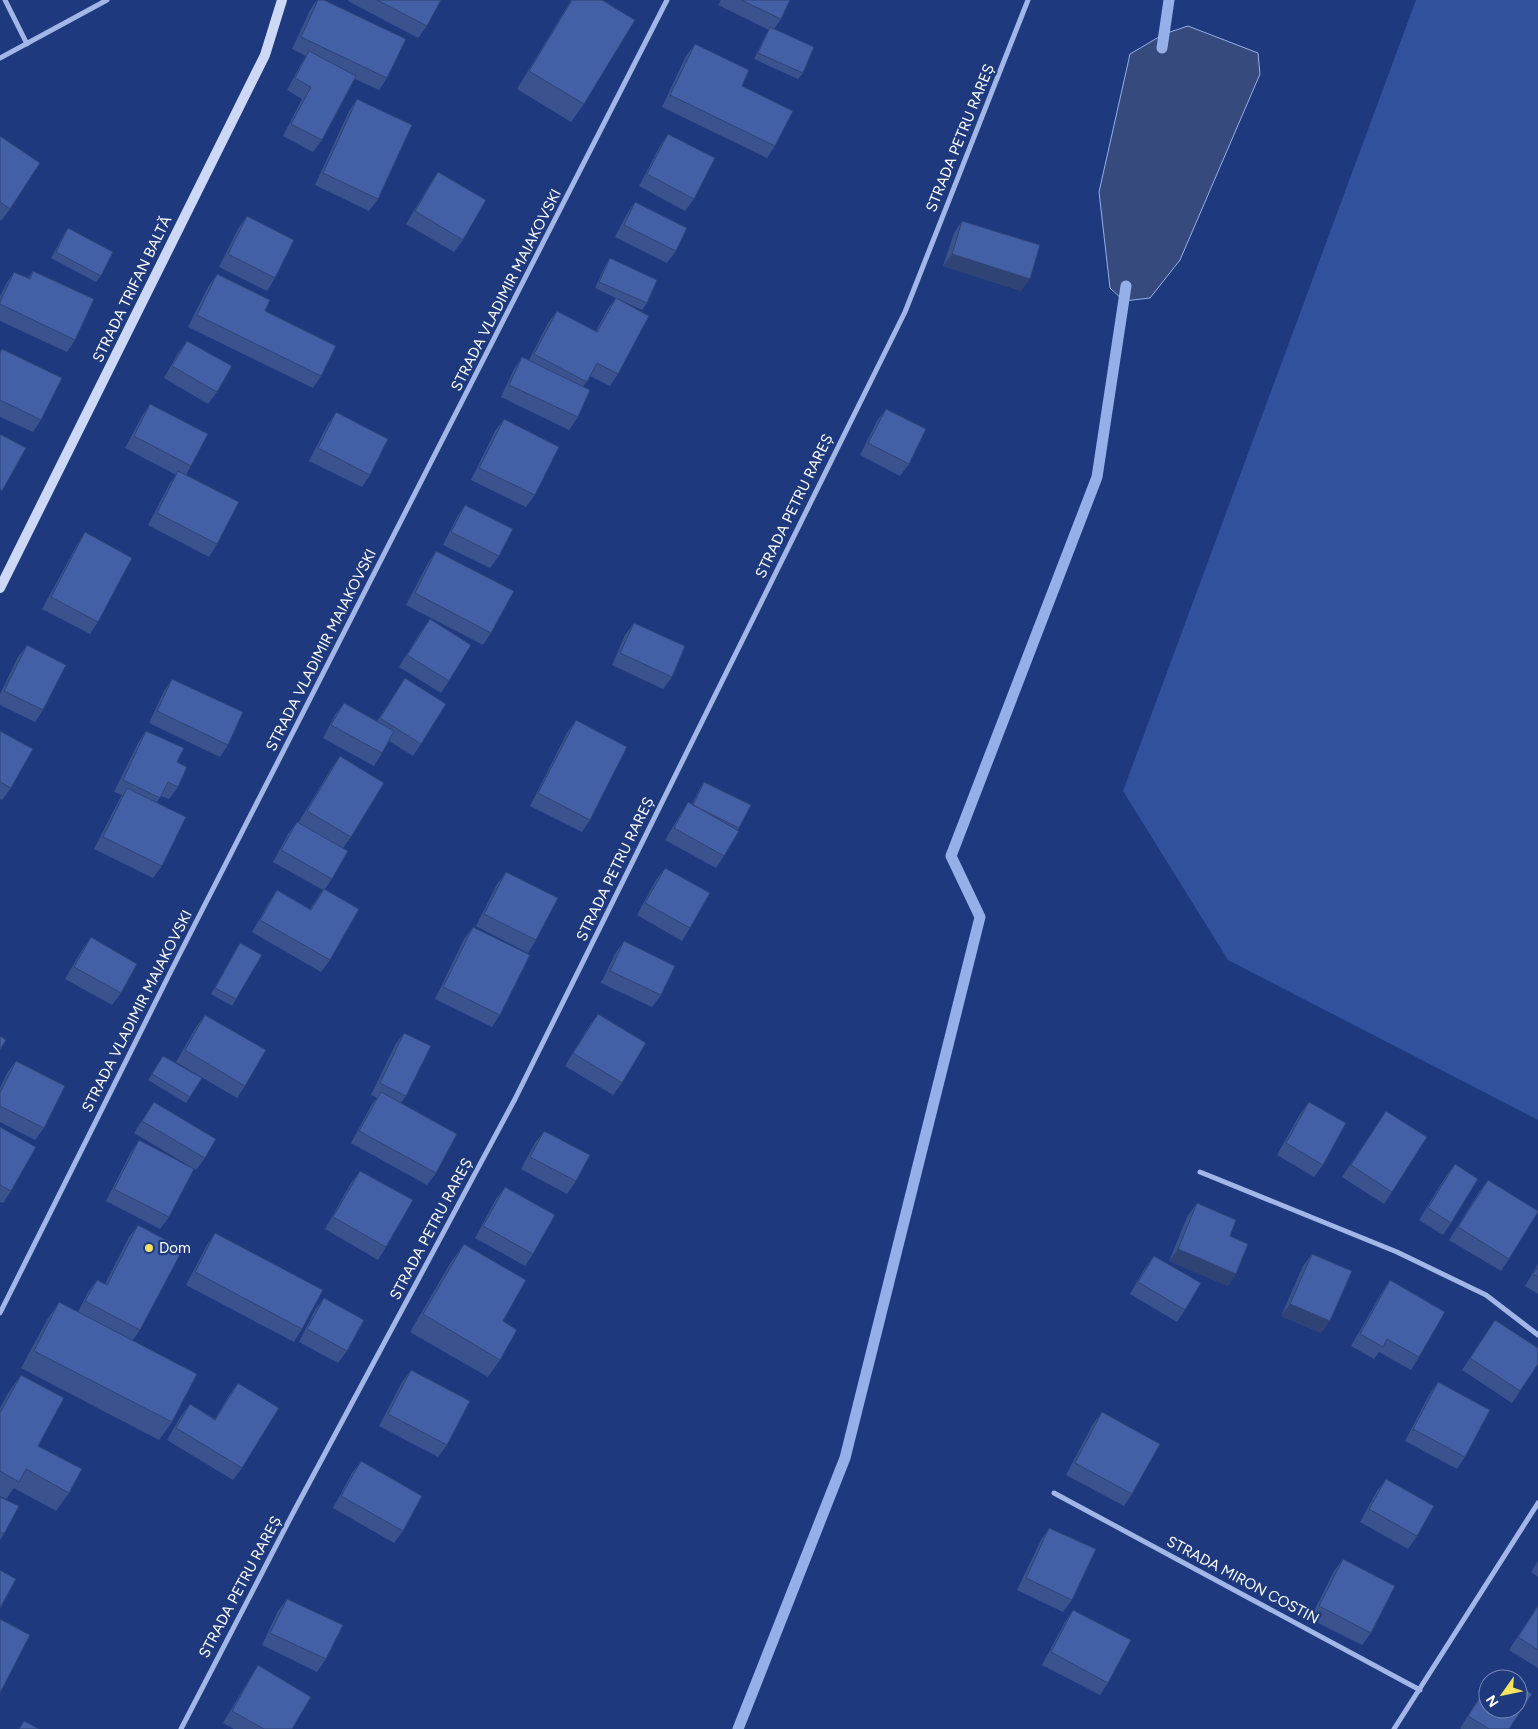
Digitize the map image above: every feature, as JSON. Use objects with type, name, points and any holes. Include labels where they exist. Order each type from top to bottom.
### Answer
[{"type":"main road","name":"STRADA TRIFAN BALTĂ","points":[[0,588],[265,55],[282,0]]},
{"type":"street","points":[[5,0],[27,44]]},
{"type":"street","points":[[0,58],[107,0]]},
{"type":"street","name":"STRADA VLADIMIR MAIAKOVSKI","points":[[0,1313],[171,971],[667,0]]},
{"type":"street","name":"STRADA PETRU RAREȘ","points":[[180,1729],[515,1098],[905,312],[1028,0]]},
{"type":"street","points":[[1200,1172],[1415,1260],[1486,1294],[1538,1335]]},
{"type":"street","name":"STRADA MIRON COSTIN","points":[[1054,1493],[1420,1690]]},
{"type":"street","points":[[1394,1729],[1538,1503]]},
{"type":"shaded area","points":[[1416,0],[1538,0],[1538,1120],[1228,960],[1123,791]]},
{"type":"shaded area","points":[[1188,26],[1258,53],[1260,74],[1180,260],[1150,298],[1124,301],[1110,288],[1099,192],[1130,54],[1164,34]]},
{"type":"building","points":[[318,0],[324,0],[406,39],[387,78],[301,37]]},
{"type":"building","points":[[377,0],[441,0],[427,26]]},
{"type":"building","points":[[572,0],[602,0],[635,20],[584,104],[529,71]]},
{"type":"building","points":[[741,0],[790,0],[781,19]]},
{"type":"building","points":[[770,27],[814,47],[803,73],[758,53]]},
{"type":"building","points":[[695,44],[749,70],[742,86],[793,111],[775,146],[670,95]]},
{"type":"building","points":[[309,51],[356,76],[322,140],[291,124],[311,87],[295,78]]},
{"type":"building","points":[[357,99],[412,125],[378,199],[323,173]]},
{"type":"building","points":[[668,134],[715,158],[694,199],[647,174]]},
{"type":"building","points":[[0,136],[40,163],[10,209],[0,202]]},
{"type":"building","points":[[438,172],[486,200],[463,240],[415,211]]},
{"type":"building","points":[[635,202],[687,228],[676,251],[624,225]]},
{"type":"building","points":[[247,216],[294,240],[275,278],[228,254]]},
{"type":"building","points":[[962,221],[1040,245],[1030,279],[952,254]]},
{"type":"building","points":[[68,228],[113,252],[101,276],[56,252]]},
{"type":"building","points":[[610,258],[657,280],[647,303],[599,282]]},
{"type":"building","points":[[33,271],[94,299],[75,340],[0,304],[14,272],[30,279]]},
{"type":"building","points":[[217,274],[270,300],[265,311],[336,346],[321,376],[197,315]]},
{"type":"building","points":[[616,298],[649,316],[618,374],[597,363],[587,382],[534,354],[557,311],[597,332]]},
{"type":"building","points":[[187,341],[232,366],[217,392],[172,366]]},
{"type":"building","points":[[2,349],[62,378],[41,420],[0,400],[0,353]]},
{"type":"building","points":[[522,357],[590,390],[578,417],[509,385]]},
{"type":"building","points":[[150,404],[208,434],[191,466],[134,436]]},
{"type":"building","points":[[886,409],[926,429],[909,464],[868,443]]},
{"type":"building","points":[[336,412],[388,439],[370,475],[318,448]]},
{"type":"building","points":[[504,419],[559,447],[535,495],[479,468]]},
{"type":"building","points":[[0,434],[26,448],[2,491],[0,489]]},
{"type":"building","points":[[178,471],[239,502],[217,544],[157,513]]},
{"type":"building","points":[[465,505],[513,529],[499,556],[451,532]]},
{"type":"building","points":[[85,532],[132,558],[98,622],[51,597]]},
{"type":"building","points":[[436,551],[514,591],[491,633],[415,593]]},
{"type":"building","points":[[430,619],[471,645],[449,681],[407,655]]},
{"type":"building","points":[[634,623],[685,646],[672,677],[620,653]]},
{"type":"building","points":[[27,645],[66,665],[43,710],[4,691]]},
{"type":"building","points":[[405,678],[446,704],[421,744],[380,718]]},
{"type":"building","points":[[172,679],[243,712],[228,745],[157,711]]},
{"type":"building","points":[[344,703],[394,731],[382,753],[331,725]]},
{"type":"building","points":[[576,720],[627,747],[590,820],[538,793]]},
{"type":"building","points":[[0,731],[33,749],[11,788],[0,782]]},
{"type":"building","points":[[146,731],[184,748],[177,762],[187,767],[178,787],[168,782],[160,798],[123,780]]},
{"type":"building","points":[[340,756],[384,783],[351,837],[307,811]]},
{"type":"building","points":[[704,782],[751,805],[739,828],[693,805]]},
{"type":"building","points":[[127,788],[186,817],[162,866],[103,837]]},
{"type":"building","points":[[688,802],[739,831],[724,856],[674,828]]},
{"type":"building","points":[[297,822],[348,851],[332,879],[281,850]]},
{"type":"building","points":[[665,868],[710,893],[690,928],[645,903]]},
{"type":"building","points":[[506,872],[558,898],[536,940],[484,914]]},
{"type":"building","points":[[324,889],[359,909],[330,960],[260,920],[277,890],[311,910]]},
{"type":"building","points":[[473,927],[530,955],[500,1015],[443,987]]},
{"type":"building","points":[[91,937],[137,964],[121,993],[74,967]]},
{"type":"building","points":[[624,941],[675,966],[661,995],[610,971]]},
{"type":"building","points":[[240,943],[262,955],[236,999],[215,988]]},
{"type":"building","points":[[598,1014],[646,1043],[622,1083],[573,1053]]},
{"type":"building","points":[[205,1015],[266,1050],[245,1086],[185,1050]]},
{"type":"building","points":[[404,1033],[431,1046],[406,1096],[380,1083]]},
{"type":"building","points":[[0,1036],[6,1040],[0,1050]]},
{"type":"building","points":[[163,1056],[202,1078],[190,1097],[152,1074]]},
{"type":"building","points":[[16,1061],[65,1086],[44,1128],[0,1106],[0,1093]]},
{"type":"building","points":[[381,1092],[457,1134],[436,1173],[359,1131]]},
{"type":"building","points":[[154,1102],[216,1139],[205,1158],[142,1121]]},
{"type":"building","points":[[1309,1102],[1346,1123],[1323,1165],[1286,1143]]},
{"type":"building","points":[[1386,1111],[1427,1137],[1392,1192],[1351,1165]]},
{"type":"building","points":[[0,1127],[36,1147],[11,1191],[0,1185]]},
{"type":"building","points":[[544,1131],[590,1155],[576,1181],[530,1157]]},
{"type":"building","points":[[139,1140],[194,1169],[169,1217],[114,1189]]},
{"type":"building","points":[[1455,1164],[1478,1179],[1451,1223],[1428,1208]]},
{"type":"building","points":[[360,1171],[413,1200],[386,1247],[333,1217]]},
{"type":"building","points":[[1488,1180],[1538,1211],[1509,1259],[1458,1227]]},
{"type":"building","points":[[505,1187],[555,1215],[533,1254],[483,1226]]},
{"type":"building","points":[[1197,1203],[1236,1220],[1230,1236],[1248,1244],[1236,1274],[1178,1249]]},
{"type":"building","points":[[138,1225],[183,1249],[140,1330],[85,1301],[97,1280],[107,1285]]},
{"type":"building","points":[[215,1233],[323,1290],[302,1329],[195,1272]]},
{"type":"building","points":[[464,1244],[526,1280],[503,1321],[517,1330],[500,1360],[423,1314]]},
{"type":"building","points":[[1312,1254],[1352,1271],[1330,1321],[1290,1304]]},
{"type":"building","points":[[1154,1256],[1201,1283],[1185,1310],[1138,1282]]},
{"type":"building","points":[[1538,1267],[1538,1277],[1533,1274]]},
{"type":"building","points":[[1390,1280],[1445,1312],[1419,1357],[1387,1339],[1383,1347],[1360,1334]]},
{"type":"building","points":[[324,1298],[364,1320],[347,1351],[307,1329]]},
{"type":"building","points":[[59,1302],[197,1374],[172,1422],[34,1351]]},
{"type":"building","points":[[1495,1320],[1538,1348],[1538,1364],[1520,1391],[1470,1358]]},
{"type":"building","points":[[411,1370],[470,1401],[447,1445],[388,1414]]},
{"type":"building","points":[[21,1375],[64,1398],[38,1446],[82,1469],[69,1493],[26,1469],[19,1482],[0,1471],[0,1413]]},
{"type":"building","points":[[1438,1382],[1490,1410],[1465,1457],[1413,1429]]},
{"type":"building","points":[[238,1383],[279,1408],[242,1468],[176,1428],[190,1404],[215,1420]]},
{"type":"building","points":[[1102,1412],[1160,1444],[1132,1494],[1075,1463]]},
{"type":"building","points":[[361,1461],[422,1496],[403,1531],[341,1496]]},
{"type":"building","points":[[1386,1479],[1434,1506],[1417,1536],[1369,1509]]},
{"type":"building","points":[[0,1497],[19,1506],[4,1534],[0,1532]]},
{"type":"building","points":[[1049,1528],[1096,1549],[1072,1600],[1026,1578]]},
{"type":"building","points":[[1343,1559],[1395,1586],[1371,1633],[1319,1606]]},
{"type":"building","points":[[0,1570],[16,1579],[0,1608]]},
{"type":"building","points":[[287,1599],[343,1625],[326,1659],[270,1633]]},
{"type":"building","points":[[1538,1606],[1538,1650],[1518,1637]]},
{"type":"building","points":[[1073,1610],[1131,1640],[1108,1683],[1051,1652]]},
{"type":"building","points":[[0,1619],[30,1635],[0,1693]]},
{"type":"building","points":[[258,1665],[311,1697],[292,1729],[264,1729],[232,1711]]},
{"type":"building","points":[[1528,1691],[1532,1694],[1528,1700]]},
{"type":"building","points":[[1478,1700],[1478,1719],[1516,1719],[1509,1729],[1489,1729],[1468,1716]]},
{"type":"building","points":[[24,1721],[39,1729],[19,1729]]},
{"type":"waterway","points":[[1162,48],[1169,0]]},
{"type":"waterway","points":[[738,1729],[845,1458],[980,917],[951,856],[1097,477],[1126,286]]},
{"type":"place","name":"Dom","points":[[149,1248]]}]
